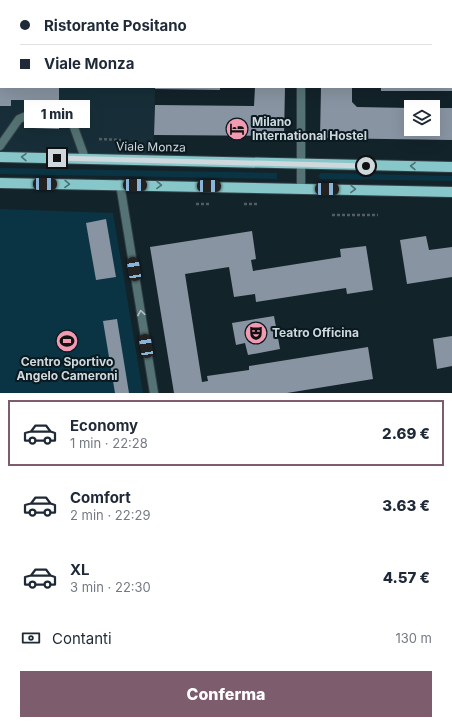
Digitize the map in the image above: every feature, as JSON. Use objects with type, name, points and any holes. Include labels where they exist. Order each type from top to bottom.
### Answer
[{"type":"main road","name":"Viale Monza","points":[[0,157],[452,167]]},
{"type":"main road","points":[[0,183],[120,184],[452,192]]},
{"type":"street","points":[[300,188],[301,88]]},
{"type":"street","points":[[60,112],[70,119],[85,158]]},
{"type":"street","points":[[0,146],[19,119],[33,113]]},
{"type":"street","points":[[120,184],[154,393]]},
{"type":"path","points":[[99,139],[121,140]]},
{"type":"path","points":[[196,204],[211,204]]},
{"type":"path","points":[[244,204],[258,204]]},
{"type":"path","points":[[332,215],[378,216]]},
{"type":"shaded area","points":[[0,88],[155,88],[153,160],[0,157]]},
{"type":"shaded area","points":[[0,168],[277,173],[277,179],[0,174]]},
{"type":"shaded area","points":[[321,173],[452,176],[452,181],[321,179],[318,176]]},
{"type":"shaded area","name":"Centro Sportivo Angelo Cameroni","points":[[0,209],[113,213],[143,393],[0,393]]},
{"type":"building","points":[[0,88],[59,88],[59,129],[33,128],[33,100],[11,100],[11,106],[0,106]]},
{"type":"building","points":[[220,88],[220,90],[155,89]]},
{"type":"building","points":[[255,88],[285,88],[284,136],[154,135],[155,105],[254,106]]},
{"type":"building","points":[[321,88],[352,88],[352,102],[357,107],[404,108],[404,136],[440,136],[440,108],[452,108],[452,140],[320,138]]},
{"type":"building","points":[[381,88],[452,88],[452,91],[381,91]]},
{"type":"building","points":[[106,219],[116,277],[96,280],[86,223]]},
{"type":"building","points":[[252,231],[256,259],[251,260],[253,271],[341,257],[340,249],[366,246],[373,290],[347,294],[346,288],[256,302],[255,294],[234,297],[229,267],[185,274],[202,382],[208,381],[207,376],[249,370],[249,366],[368,347],[373,379],[287,393],[174,393],[150,247]]},
{"type":"building","points":[[426,236],[429,250],[452,247],[452,277],[407,284],[400,240]]},
{"type":"building","name":"Teatro Officina","points":[[274,316],[280,349],[248,355],[245,343],[236,345],[232,323]]},
{"type":"building","points":[[117,319],[129,393],[115,393],[103,321]]},
{"type":"building","points":[[452,336],[452,366],[437,369],[433,339]]},
{"type":"place","name":"Milano International Hostel","points":[[237,129]]},
{"type":"place","name":"Teatro Officina","points":[[256,333]]},
{"type":"place","name":"Centro Sportivo Angelo Cameroni","points":[[67,341]]},
{"type":"route","points":[[57,158],[366,166]]}]
